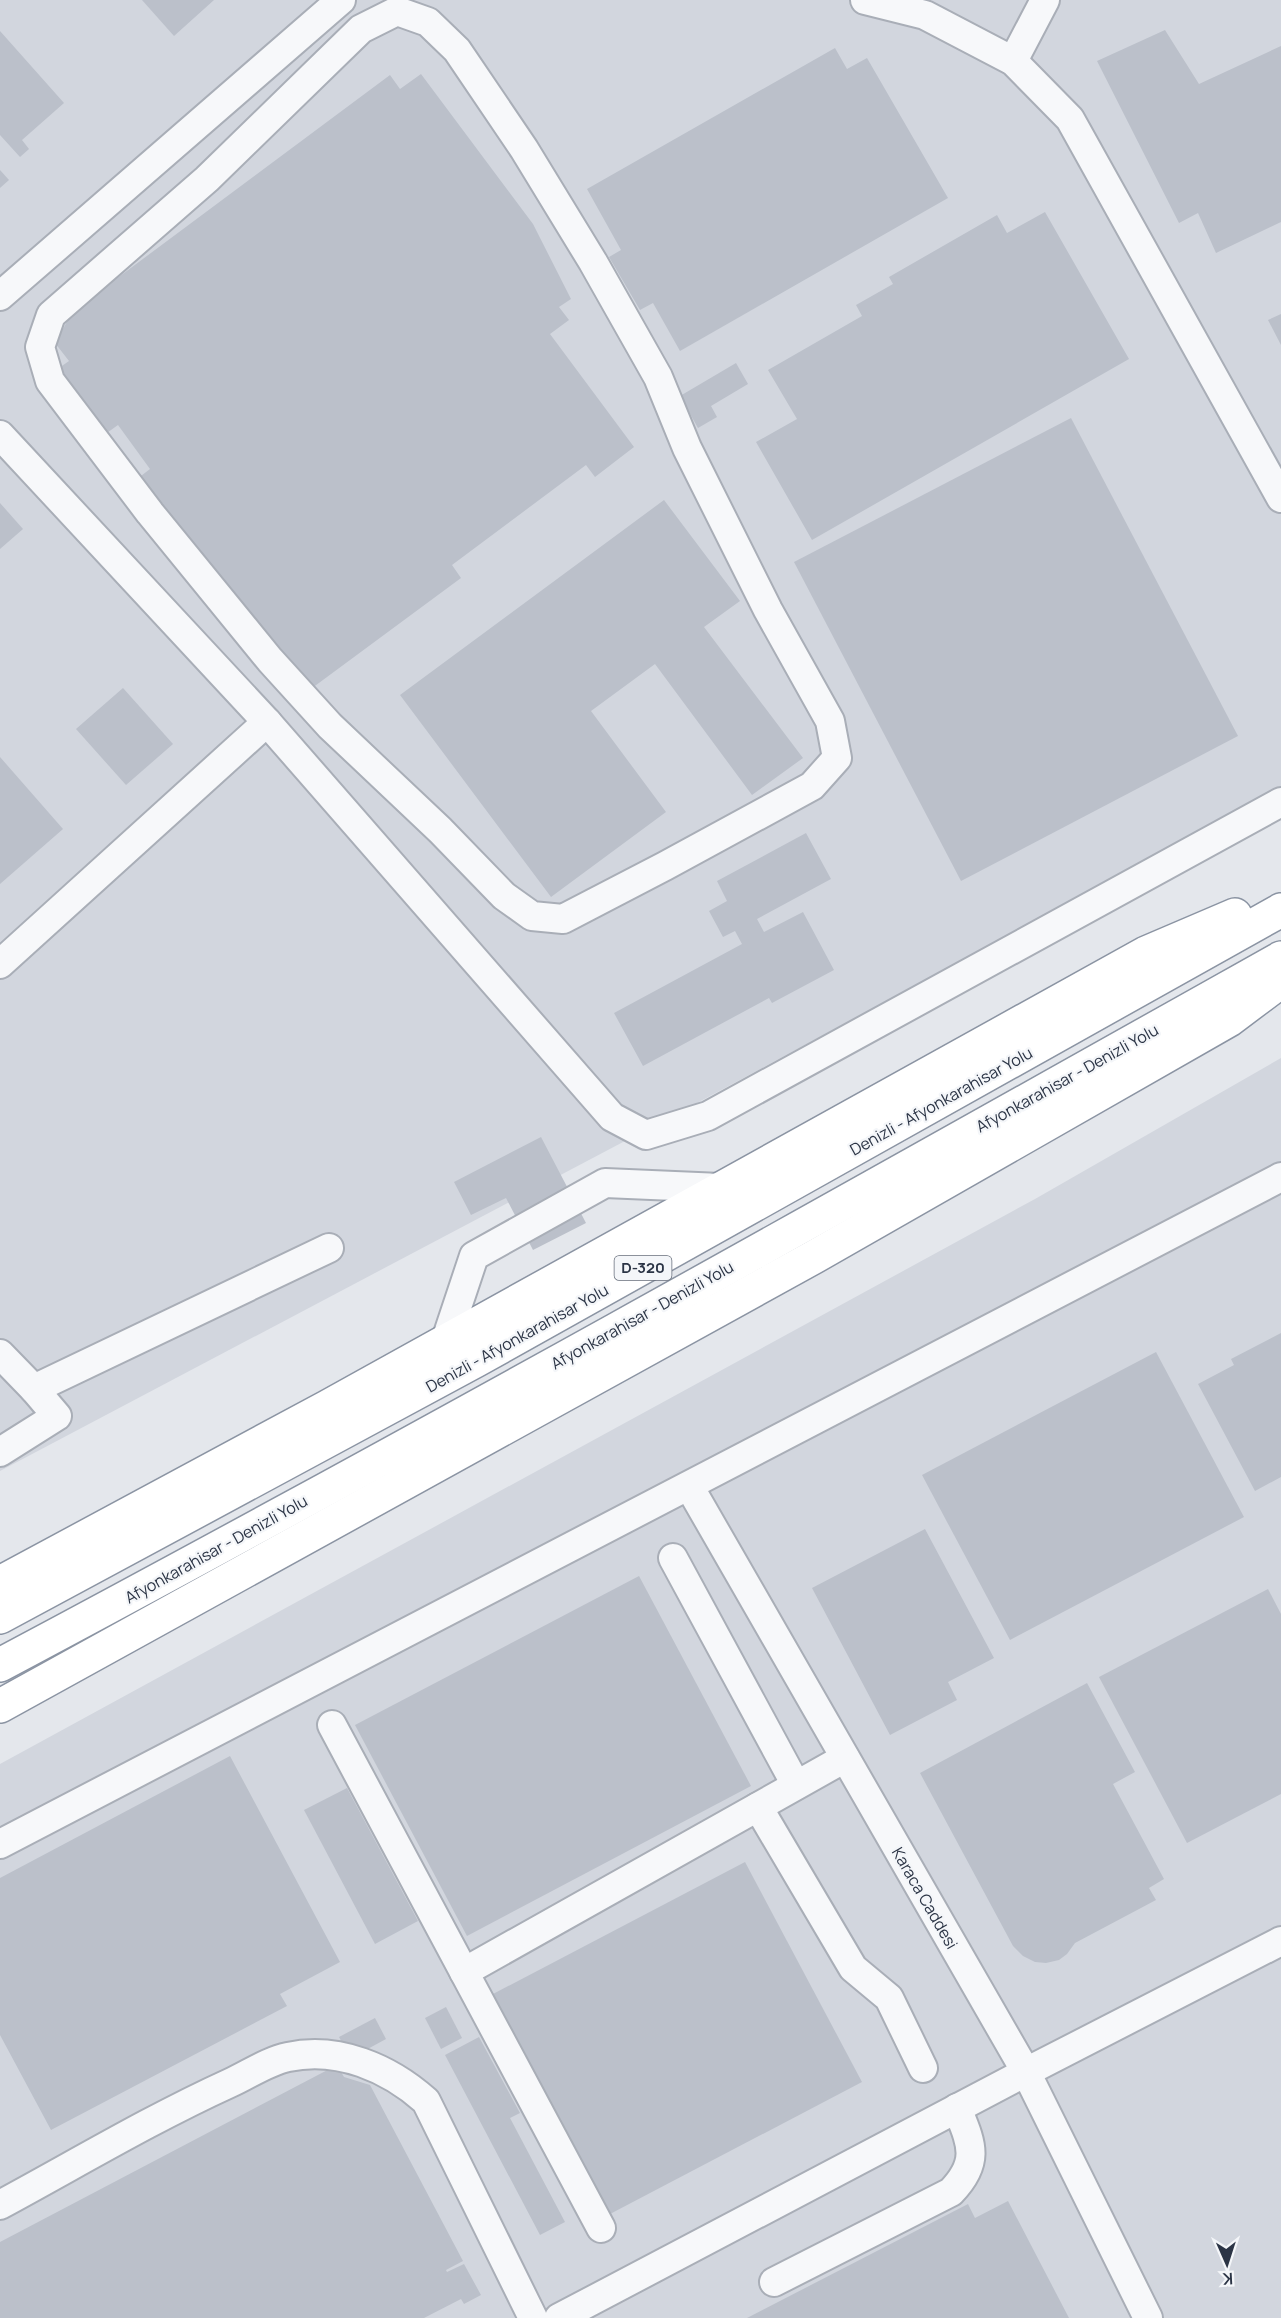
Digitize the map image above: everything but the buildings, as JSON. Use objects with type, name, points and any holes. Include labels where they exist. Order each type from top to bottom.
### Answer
[{"type":"highway","points":[[0,1583],[446,1340],[1146,953],[1281,896]]},
{"type":"highway","name":"Denizli - Afyonkarahisar Yolu","points":[[0,1617],[477,1360],[1281,910]]},
{"type":"highway","name":"Afyonkarahisar - Denizli Yolu","points":[[0,1665],[188,1565],[519,1383],[1281,958]]},
{"type":"highway","points":[[0,1706],[814,1257],[1229,1020],[1281,981]]},
{"type":"street","points":[[0,296],[341,0]]},
{"type":"street","points":[[865,0],[925,15],[1013,61],[1070,119],[1281,498]]},
{"type":"street","points":[[1013,61],[1045,0]]},
{"type":"street","points":[[398,11],[428,22],[457,50],[524,149],[593,262],[658,377],[687,448],[758,590],[830,721],[837,758],[812,786],[563,919],[532,916],[504,896],[440,830],[343,739],[270,660],[150,513],[51,381],[40,347],[51,315],[207,179],[361,29],[398,11]]},
{"type":"street","points":[[0,435],[267,722],[612,1117],[646,1135],[708,1116],[1281,801]]},
{"type":"street","points":[[0,964],[267,722]]},
{"type":"street","points":[[308,769],[337,747],[343,739]]},
{"type":"street","points":[[0,1844],[1281,1177]]},
{"type":"street","points":[[446,1340],[474,1256],[514,1233],[605,1183],[721,1188]]},
{"type":"street","points":[[34,1389],[329,1248]]},
{"type":"street","points":[[0,1354],[57,1416],[0,1452]]},
{"type":"street","name":"Karaca Caddesi","points":[[689,1486],[1026,2072],[1148,2318]]},
{"type":"street","points":[[673,1558],[796,1785]]},
{"type":"street","points":[[332,1725],[601,2229]]},
{"type":"street","points":[[464,1972],[845,1758]]},
{"type":"street","points":[[758,1807],[854,1968],[889,1998],[923,2067]]},
{"type":"street","points":[[559,2318],[957,2108],[1281,1941]]},
{"type":"street","points":[[0,2205],[203,2095],[286,2057],[327,2055],[348,2058],[384,2071],[406,2084],[426,2101],[533,2318]]},
{"type":"street","points":[[774,2282],[951,2192],[963,2177],[971,2156],[972,2145],[957,2108]]},
{"type":"shaded area","points":[[0,0],[1281,0],[1281,789],[697,1103],[0,1471]]},
{"type":"shaded area","points":[[1281,1058],[1281,2318],[0,2318],[0,1764],[1035,1199]]}]
